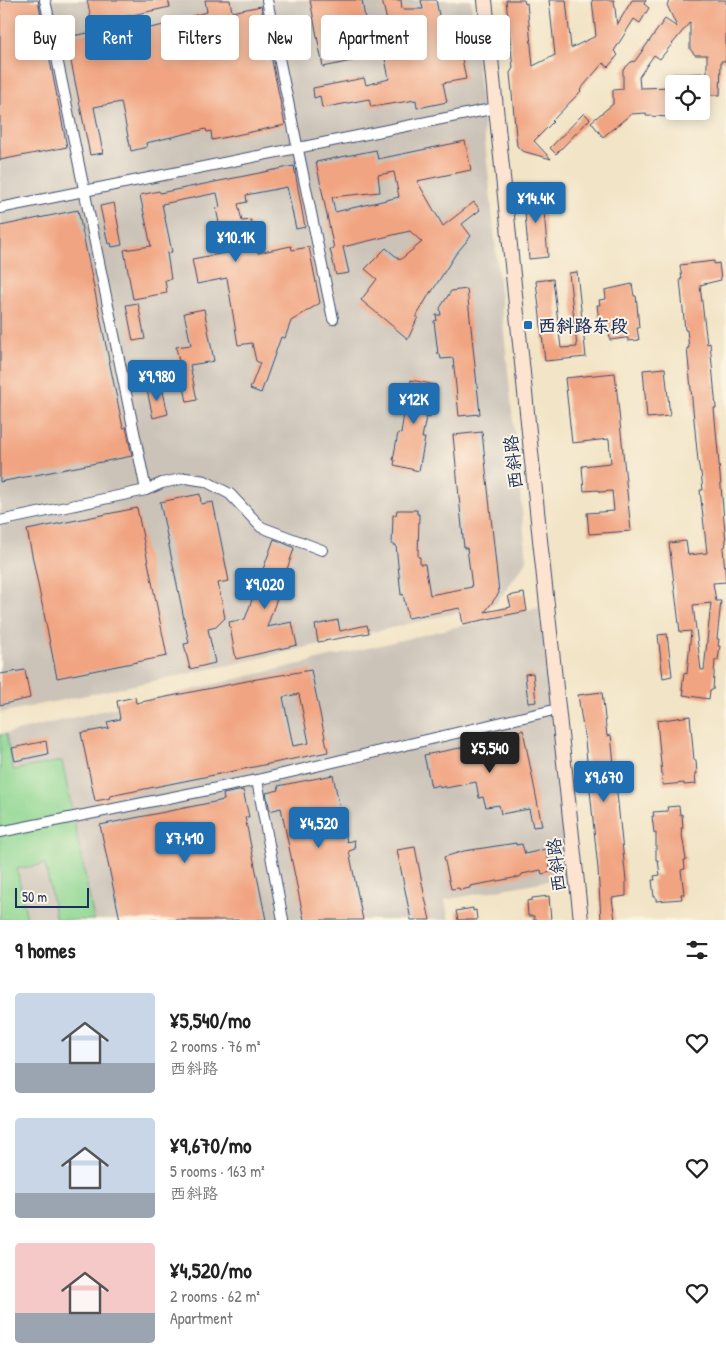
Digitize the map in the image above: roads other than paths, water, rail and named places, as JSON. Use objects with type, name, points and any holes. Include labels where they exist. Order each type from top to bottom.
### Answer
[{"type":"street","points":[[45,0],[146,490]]},
{"type":"street","points":[[267,0],[333,319]]},
{"type":"street","name":"西斜路","points":[[485,0],[581,920]]},
{"type":"street","points":[[0,208],[496,108]]},
{"type":"street","points":[[0,521],[146,490],[162,483],[186,478],[205,481],[230,494],[261,527],[322,550]]},
{"type":"street","points":[[0,832],[257,780],[558,709]]},
{"type":"street","points":[[257,780],[283,920]]},
{"type":"place","name":"西斜路东段","points":[[528,325]]}]
